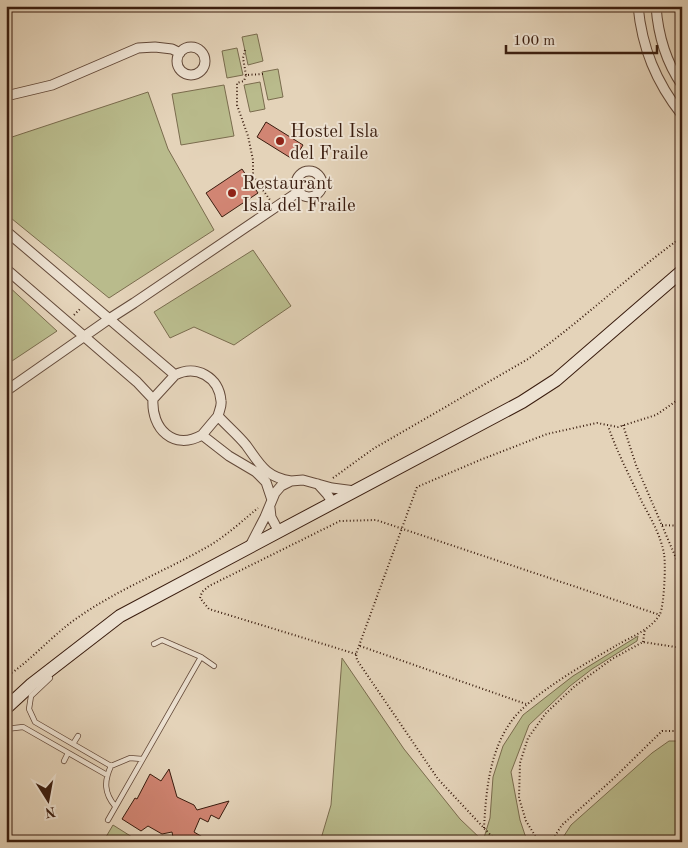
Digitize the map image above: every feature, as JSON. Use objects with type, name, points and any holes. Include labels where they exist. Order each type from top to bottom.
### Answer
[{"type":"main road","points":[[9,704],[120,616],[522,402],[556,380],[682,271]]},
{"type":"street","points":[[638,6],[640,25],[647,54],[663,90],[682,115]]},
{"type":"street","points":[[656,6],[657,22],[663,48],[669,63],[682,85]]},
{"type":"street","points":[[6,96],[52,85],[138,48],[155,47],[180,52]]},
{"type":"street","points":[[6,391],[84,336],[298,192]]},
{"type":"street","points":[[6,231],[175,375]]},
{"type":"street","points":[[6,269],[137,382],[153,399]]},
{"type":"street","points":[[198,371],[208,376],[218,388],[222,403],[218,416],[202,434],[194,439],[184,441],[174,439],[165,434],[154,418],[152,410],[153,399],[175,375],[180,372],[198,371]]},
{"type":"street","points":[[218,416],[245,444],[260,466],[280,480],[303,480],[332,488],[355,491]]},
{"type":"street","points":[[202,434],[229,456],[256,472],[266,482],[271,517],[279,532]]},
{"type":"street","points":[[248,549],[268,504],[281,486],[291,481]]},
{"type":"street","points":[[317,484],[333,503]]},
{"type":"lane","points":[[154,644],[162,640],[201,657],[214,666]]},
{"type":"lane","points":[[108,820],[201,657]]},
{"type":"lane","points":[[63,660],[50,677],[31,696],[29,709],[35,722],[111,766]]},
{"type":"lane","points":[[6,729],[23,727],[107,775]]},
{"type":"lane","points":[[73,744],[78,736]]},
{"type":"lane","points":[[64,761],[68,753]]},
{"type":"lane","points":[[116,806],[110,800],[105,789],[107,775],[111,766],[130,758],[142,759]]},
{"type":"path","points":[[245,50],[243,58],[246,75],[244,81],[237,83],[237,105],[248,136],[252,160],[252,176],[276,208]]},
{"type":"path","points":[[246,75],[263,74]]},
{"type":"path","points":[[327,479],[332,478],[372,448],[528,359],[548,345],[654,257],[682,237]]},
{"type":"path","points":[[68,322],[88,300]]},
{"type":"path","points":[[497,842],[438,779],[357,660],[356,654],[417,487],[547,434],[597,423],[618,427],[656,415],[682,397]]},
{"type":"path","points":[[484,828],[486,787],[496,750],[510,723],[526,704],[605,652],[645,629],[660,615],[663,605],[665,555],[659,535],[617,451],[608,425]]},
{"type":"path","points":[[623,425],[636,465],[682,572]]},
{"type":"path","points":[[6,677],[25,664],[80,616],[126,589],[209,546],[268,504]]},
{"type":"path","points":[[356,654],[209,609],[200,598],[202,592],[209,586],[340,521],[376,520],[660,615]]},
{"type":"path","points":[[662,524],[682,526]]},
{"type":"path","points":[[643,642],[645,629]]},
{"type":"path","points":[[539,842],[526,821],[519,798],[520,763],[528,738],[546,713],[575,686],[612,659],[643,642],[682,648]]},
{"type":"path","points":[[360,646],[526,704]]},
{"type":"path","points":[[551,842],[562,825],[614,779],[662,731],[682,731]]},
{"type":"green space","points":[[257,34],[263,61],[248,65],[242,37]]},
{"type":"green space","points":[[237,48],[243,75],[227,78],[222,51]]},
{"type":"green space","points":[[278,69],[283,97],[268,100],[262,72]]},
{"type":"green space","points":[[260,82],[265,109],[250,112],[244,85]]},
{"type":"green space","points":[[224,85],[234,136],[181,145],[172,94]]},
{"type":"green space","points":[[148,92],[168,149],[214,230],[109,298],[6,214],[6,139]]},
{"type":"green space","points":[[253,250],[291,306],[234,345],[194,327],[170,338],[154,312]]},
{"type":"green space","points":[[6,284],[57,331],[6,365]]},
{"type":"green space","points":[[638,636],[637,641],[592,669],[570,686],[529,725],[511,772],[520,820],[525,835],[530,842],[320,842],[331,805],[342,658],[404,749],[460,819],[483,841],[490,818],[493,777],[503,746],[523,715],[573,676]]},
{"type":"green space","points":[[669,741],[682,741],[682,842],[560,842],[571,825],[652,753]]},
{"type":"green space","points":[[113,825],[140,842],[103,842]]},
{"type":"building","name":"Hostel Isla del Fraile","points":[[266,122],[303,145],[294,160],[257,137]]},
{"type":"building","name":"Restaurant Isla del Fraile","points":[[242,169],[258,193],[222,217],[206,193]]},
{"type":"building","points":[[169,769],[177,797],[194,805],[197,810],[229,801],[219,819],[211,815],[208,822],[200,818],[194,832],[211,842],[174,842],[172,832],[162,834],[148,826],[141,831],[122,819],[135,798],[137,799],[150,774],[161,781]]},
{"type":"place","name":"Hostel Isla del Fraile","points":[[280,141]]},
{"type":"place","name":"Restaurant Isla del Fraile","points":[[232,193]]}]
